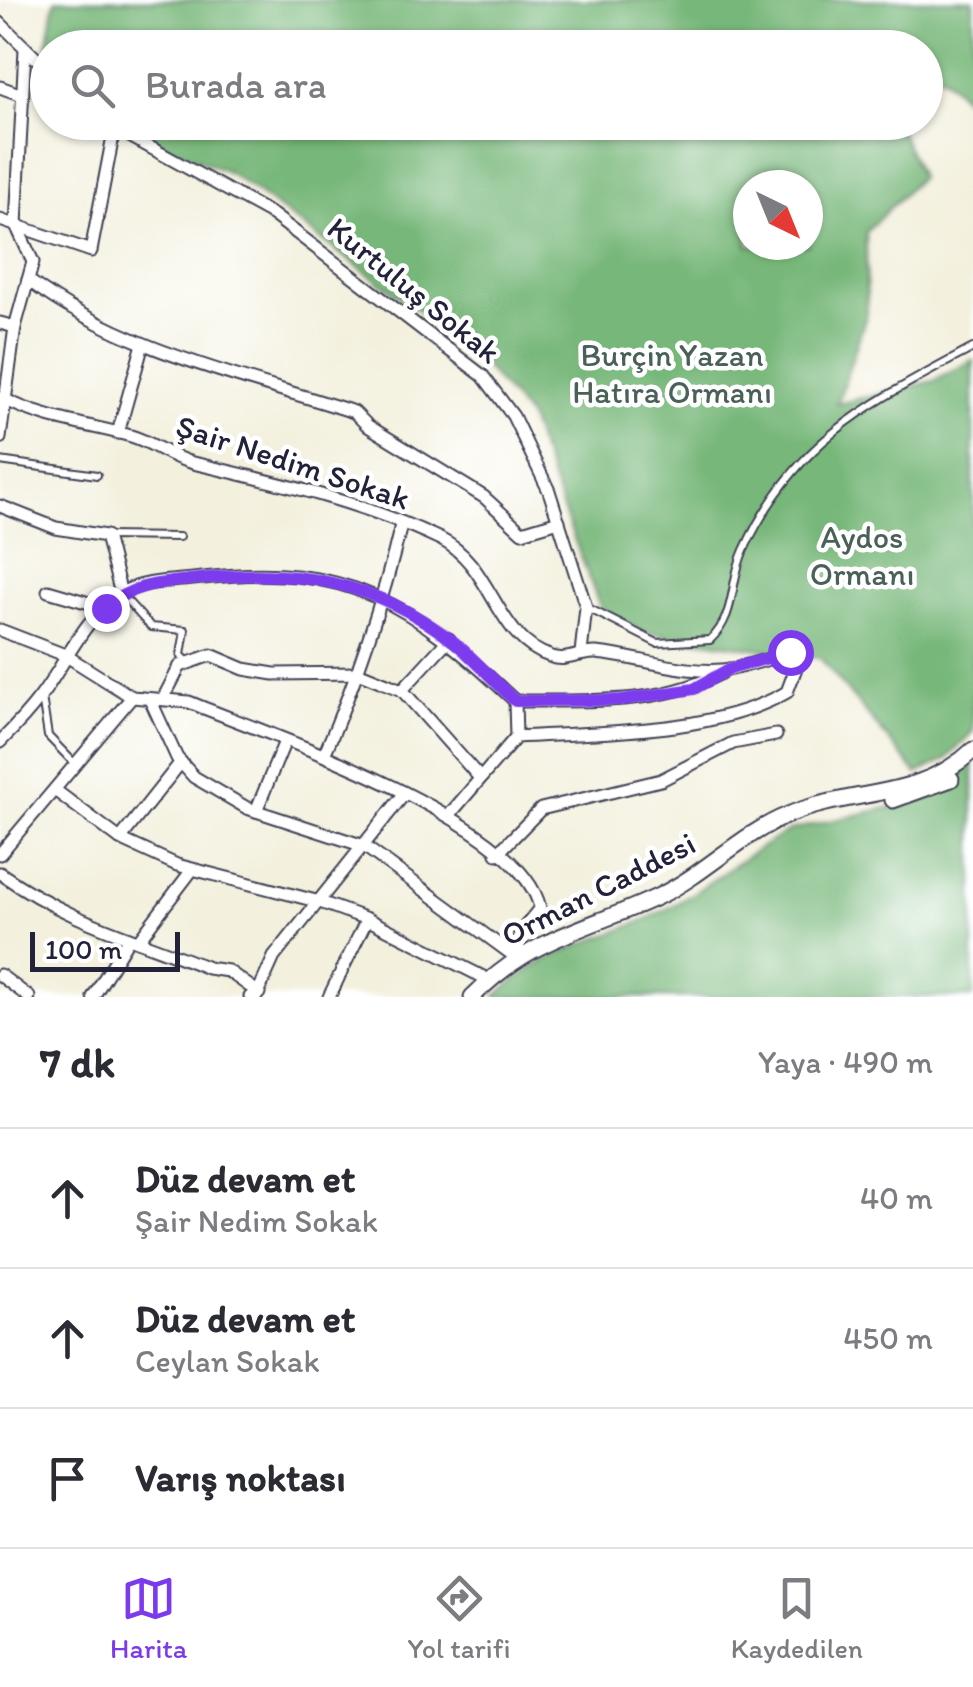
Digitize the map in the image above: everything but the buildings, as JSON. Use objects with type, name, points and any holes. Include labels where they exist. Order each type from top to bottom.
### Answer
[{"type":"street","points":[[0,23],[30,54]]},
{"type":"street","points":[[0,438],[1,398],[33,262],[16,225],[25,49]]},
{"type":"street","points":[[0,87],[22,95]]},
{"type":"street","points":[[0,220],[91,251],[107,140]]},
{"type":"street","name":"Kurtuluş Sokak","points":[[133,140],[273,215],[420,330],[467,360],[512,416],[559,522],[586,607],[581,654]]},
{"type":"street","points":[[28,280],[72,313],[143,344],[354,412],[448,478],[484,497],[522,532],[559,522]]},
{"type":"street","points":[[0,323],[15,327]]},
{"type":"street","points":[[118,433],[143,344]]},
{"type":"street","name":"Şair Nedim Sokak","points":[[1,398],[46,417],[118,433],[176,457],[316,493],[438,538],[468,560],[504,619],[529,648],[558,659],[581,654],[729,669],[790,652],[799,660],[787,692],[743,712],[630,730],[516,737]]},
{"type":"street","points":[[0,506],[56,528],[106,536],[120,594]]},
{"type":"street","points":[[324,755],[360,674],[383,602],[401,524]]},
{"type":"street","points":[[0,742],[42,696],[65,655],[120,594],[143,586],[277,572],[337,582],[383,602],[449,639],[515,701],[622,700],[676,692],[694,689],[729,669]]},
{"type":"street","points":[[48,591],[106,608]]},
{"type":"street","points":[[0,630],[65,655],[132,698],[164,697],[190,702],[324,755],[450,814],[526,880],[540,908],[520,933],[520,961]]},
{"type":"street","points":[[402,690],[449,639]]},
{"type":"street","points":[[164,697],[172,677],[187,661],[211,655],[244,670],[274,674],[360,674],[402,690],[480,778]]},
{"type":"street","points":[[0,854],[132,698]]},
{"type":"street","points":[[150,698],[181,762],[194,777],[256,811],[364,846],[520,961]]},
{"type":"street","points":[[450,814],[516,737],[515,701]]},
{"type":"street","points":[[497,854],[542,809],[661,780],[734,743],[776,734]]},
{"type":"street","points":[[256,811],[284,741]]},
{"type":"street","name":"Orman Caddesi","points":[[472,997],[491,988],[520,961],[576,926],[658,896],[788,814],[900,790],[932,778],[973,750]]},
{"type":"street","points":[[120,839],[181,762]]},
{"type":"street","name":"Orman Caddesi","points":[[520,961],[566,939],[662,904],[785,826],[822,813],[914,796],[947,782],[973,763]]},
{"type":"street","points":[[56,790],[120,839],[192,870],[320,902],[367,919],[491,988]]},
{"type":"street","points":[[0,873],[83,923],[208,968],[228,971],[255,996],[274,956],[405,793]]},
{"type":"street","points":[[92,997],[133,939],[192,870]]},
{"type":"street","points":[[328,997],[367,919]]},
{"type":"street","points":[[0,975],[29,997]]},
{"type":"lane","points":[[586,607],[657,643],[710,640],[726,626],[742,553],[806,456],[856,411],[973,348]]},
{"type":"lane","points":[[0,461],[97,475]]},
{"type":"lane","points":[[106,536],[179,536]]},
{"type":"lane","points":[[120,594],[151,627],[185,630],[181,654],[187,661]]},
{"type":"lane","points":[[42,696],[48,736],[74,763]]},
{"type":"green space","points":[[55,0],[973,0],[973,106],[943,77],[943,30],[50,30]]},
{"type":"green space","name":"Burçin Yazan Hatıra Ormanı","points":[[150,140],[904,140],[920,177],[866,232],[867,313],[837,404],[934,381],[973,360],[973,731],[947,759],[917,774],[820,658],[643,632],[600,607],[528,417],[467,346],[230,173]]},
{"type":"green space","points":[[973,762],[973,997],[495,997],[557,954],[667,909],[791,830],[935,797]]},
{"type":"route","points":[[106,608],[120,594],[143,586],[250,573],[301,574],[337,582],[411,615],[453,641],[515,701],[622,700],[694,689],[729,669],[790,652]]},
{"type":"park label","name":"Aydos Ormanı","points":[[862,556]]}]
